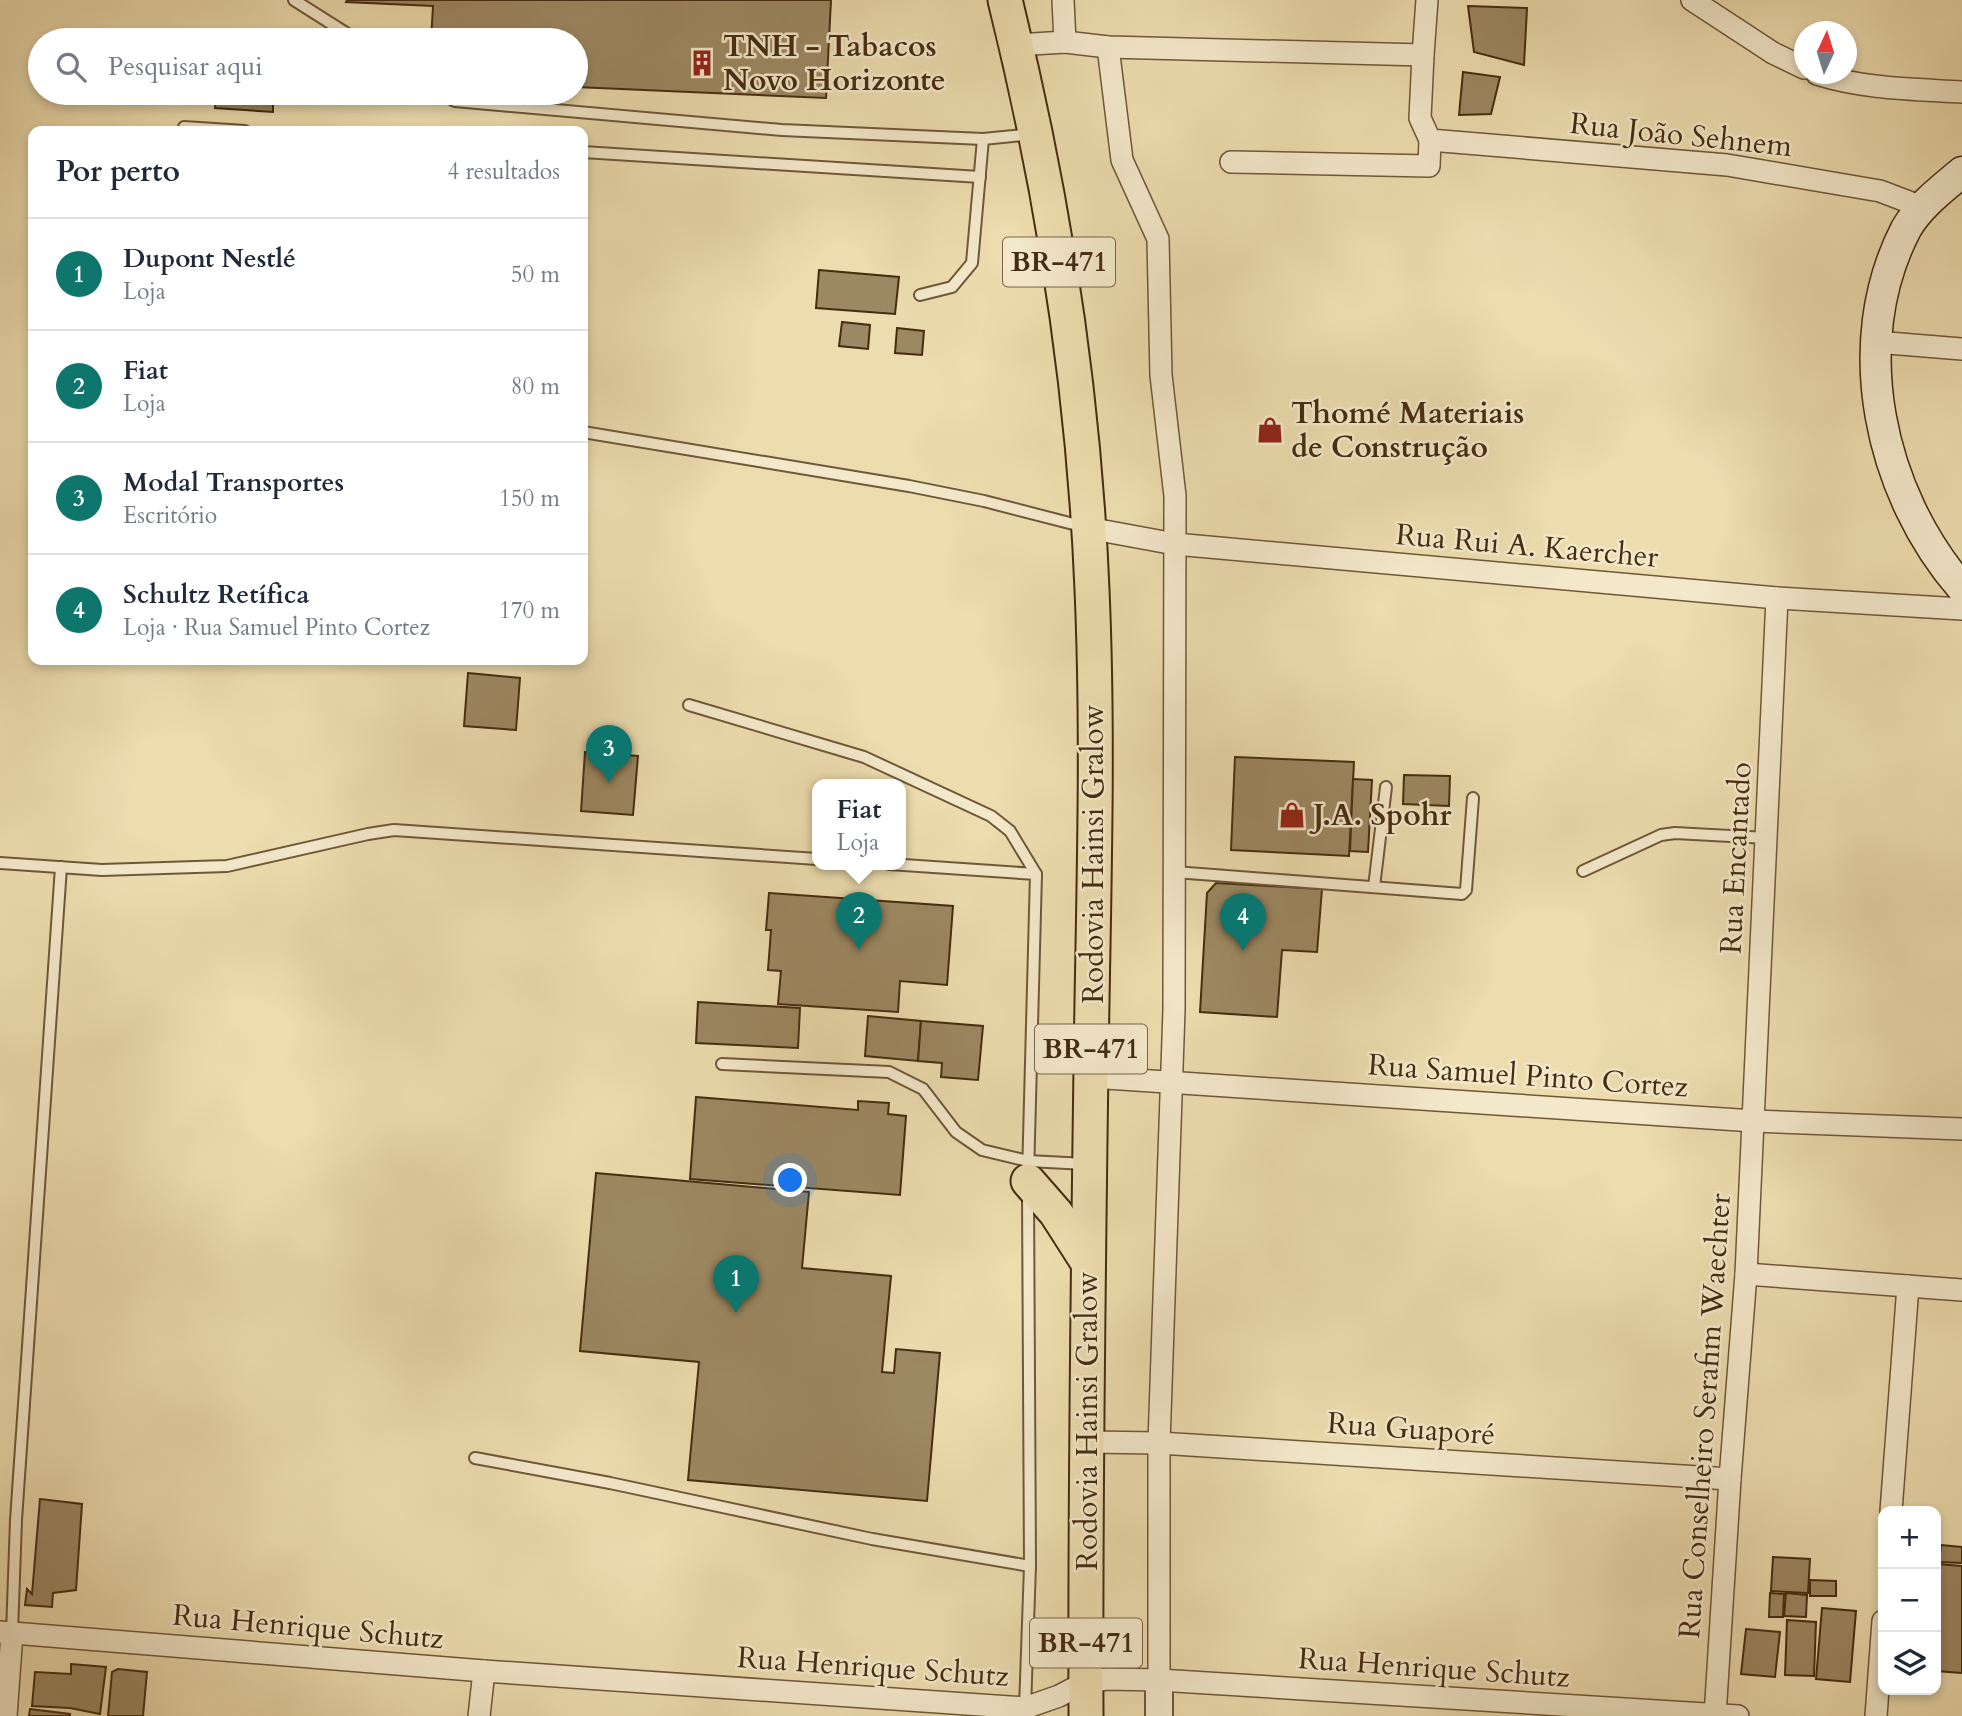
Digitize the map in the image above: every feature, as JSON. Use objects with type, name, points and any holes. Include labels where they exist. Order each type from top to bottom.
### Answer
[{"type":"main road","name":"Rodovia Hainsi Gralow","points":[[1005,0],[1035,133],[1064,290],[1077,395],[1088,528],[1095,705],[1086,1716]]},
{"type":"main road","points":[[1962,172],[1922,207],[1907,228],[1886,286],[1876,342],[1876,366],[1886,447],[1898,485],[1913,518],[1943,566],[1962,588]]},
{"type":"main road","points":[[1028,1171],[1088,1263]]},
{"type":"street","points":[[1063,0],[1065,42]]},
{"type":"street","points":[[1231,162],[1429,166],[1430,140],[1420,118],[1427,0]]},
{"type":"street","points":[[1692,0],[1773,53],[1794,63]]},
{"type":"street","points":[[1016,45],[1065,42],[1108,47],[1423,55]]},
{"type":"street","points":[[1108,47],[1122,160],[1158,239],[1161,375],[1175,496],[1174,1010],[1159,1443],[1159,1716]]},
{"type":"street","points":[[1857,83],[1962,92]]},
{"type":"street","name":"Rua João Sehnem","points":[[1430,140],[1727,165],[1880,191],[1922,207]]},
{"type":"street","points":[[1876,342],[1962,349]]},
{"type":"street","name":"Rua Rui A. Kaercher","points":[[1088,528],[1175,544],[1777,598],[1962,609]]},
{"type":"street","name":"Rua Encantado","points":[[1754,1121],[1777,598]]},
{"type":"street","name":"Rua Samuel Pinto Cortez","points":[[1091,1077],[1754,1121],[1962,1129]]},
{"type":"street","name":"Rua Conselheiro Serafim Waechter","points":[[1715,1715],[1754,1121]]},
{"type":"street","points":[[1746,1274],[1962,1290]]},
{"type":"street","points":[[1891,1506],[1908,1286]]},
{"type":"street","name":"Rua Guaporé","points":[[1088,1442],[1159,1443],[1730,1479]]},
{"type":"street","points":[[1876,1716],[1882,1632]]},
{"type":"street","points":[[6,1633],[6,1716]]},
{"type":"street","name":"Rua Henrique Schutz","points":[[6,1633],[1024,1712],[1086,1682],[1107,1679],[1738,1716]]},
{"type":"street","points":[[479,1716],[484,1671]]},
{"type":"lane","points":[[294,0],[338,28]]},
{"type":"lane","points":[[500,105],[782,130],[983,139],[1035,133]]},
{"type":"lane","points":[[920,295],[952,287],[972,263],[983,139]]},
{"type":"lane","points":[[588,152],[980,177]]},
{"type":"lane","points":[[588,433],[984,500],[1088,528]]},
{"type":"lane","points":[[689,705],[864,757],[991,816],[1010,831],[1036,874],[1028,1171],[1030,1566],[1024,1712]]},
{"type":"lane","points":[[1374,887],[1386,787]]},
{"type":"lane","points":[[1175,872],[1462,894],[1466,890],[1473,798]]},
{"type":"lane","points":[[0,863],[102,870],[227,866],[394,830],[812,859]]},
{"type":"lane","points":[[1583,871],[1661,835],[1675,833],[1767,838]]},
{"type":"lane","points":[[906,865],[1036,874]]},
{"type":"lane","points":[[6,1633],[61,867]]},
{"type":"lane","points":[[722,1064],[889,1072],[923,1089],[956,1132],[982,1150],[1028,1171],[1091,1164]]},
{"type":"lane","points":[[475,1458],[610,1483],[872,1539],[1030,1566]]},
{"type":"building","name":"TNH - Tabacos Novo Horizonte","points":[[831,0],[826,98],[588,88],[588,28],[432,28],[433,6],[346,2]]},
{"type":"building","points":[[1468,6],[1527,8],[1524,65],[1474,52]]},
{"type":"building","points":[[1463,72],[1500,77],[1491,114],[1459,115]]},
{"type":"building","points":[[215,105],[273,105],[273,112],[215,108]]},
{"type":"building","points":[[819,270],[899,277],[895,314],[816,308]]},
{"type":"building","points":[[842,322],[870,325],[868,349],[839,346]]},
{"type":"building","points":[[897,328],[924,331],[922,355],[895,353]]},
{"type":"building","points":[[468,673],[520,678],[516,730],[464,726]]},
{"type":"building","points":[[585,752],[638,756],[633,815],[581,811]]},
{"type":"building","name":"J.A. Spohr","points":[[1235,757],[1354,762],[1349,856],[1231,850]]},
{"type":"building","points":[[1404,775],[1450,776],[1449,806],[1403,804]]},
{"type":"building","points":[[1353,779],[1372,780],[1368,852],[1350,851]]},
{"type":"building","points":[[1216,883],[1322,889],[1317,952],[1282,950],[1277,1017],[1200,1012],[1207,893]]},
{"type":"building","points":[[769,893],[953,906],[947,985],[900,981],[898,1012],[778,1004],[781,971],[768,970],[771,930],[766,930]]},
{"type":"building","points":[[698,1002],[800,1008],[798,1048],[696,1043]]},
{"type":"building","points":[[868,1016],[921,1021],[918,1061],[865,1056]]},
{"type":"building","points":[[921,1021],[983,1026],[978,1080],[941,1077],[942,1063],[918,1061]]},
{"type":"building","points":[[696,1097],[858,1110],[858,1101],[889,1103],[888,1114],[906,1116],[900,1195],[690,1179]]},
{"type":"building","points":[[596,1173],[809,1192],[802,1268],[891,1276],[882,1372],[894,1373],[896,1349],[940,1353],[927,1501],[688,1480],[699,1362],[580,1351]]},
{"type":"building","points":[[40,1499],[82,1504],[76,1590],[53,1593],[52,1607],[25,1605],[27,1589],[32,1594]]},
{"type":"building","points":[[1941,1545],[1962,1547],[1962,1563],[1941,1562]]},
{"type":"building","points":[[1773,1557],[1810,1559],[1808,1593],[1771,1591]]},
{"type":"building","points":[[1941,1564],[1962,1566],[1962,1673],[1941,1671]]},
{"type":"building","points":[[1810,1580],[1836,1581],[1836,1596],[1810,1596]]},
{"type":"building","points":[[1770,1593],[1784,1594],[1783,1617],[1769,1617]]},
{"type":"building","points":[[1786,1593],[1807,1595],[1806,1617],[1784,1616]]},
{"type":"building","points":[[1822,1608],[1856,1611],[1850,1682],[1816,1679]]},
{"type":"building","points":[[1787,1620],[1816,1622],[1814,1676],[1785,1675]]},
{"type":"building","points":[[1746,1629],[1780,1632],[1775,1677],[1741,1674]]},
{"type":"building","points":[[71,1664],[106,1667],[100,1714],[70,1708],[32,1706],[35,1672],[71,1674]]},
{"type":"building","points":[[118,1669],[147,1672],[143,1716],[108,1716],[112,1672]]},
{"type":"building","points":[[30,1709],[70,1714],[70,1716],[29,1716]]},
{"type":"place","name":"TNH - Tabacos Novo Horizonte","points":[[702,63]]},
{"type":"place","name":"Thomé Materiais de Construção","points":[[1270,430]]},
{"type":"place","name":"Modal Transportes","points":[[609,783]]},
{"type":"place","name":"J.A. Spohr","points":[[1292,815]]},
{"type":"place","name":"Fiat","points":[[859,950]]},
{"type":"place","name":"Schultz Retífica","points":[[1243,951]]},
{"type":"place","name":"Dupont Nestlé","points":[[736,1313]]}]
